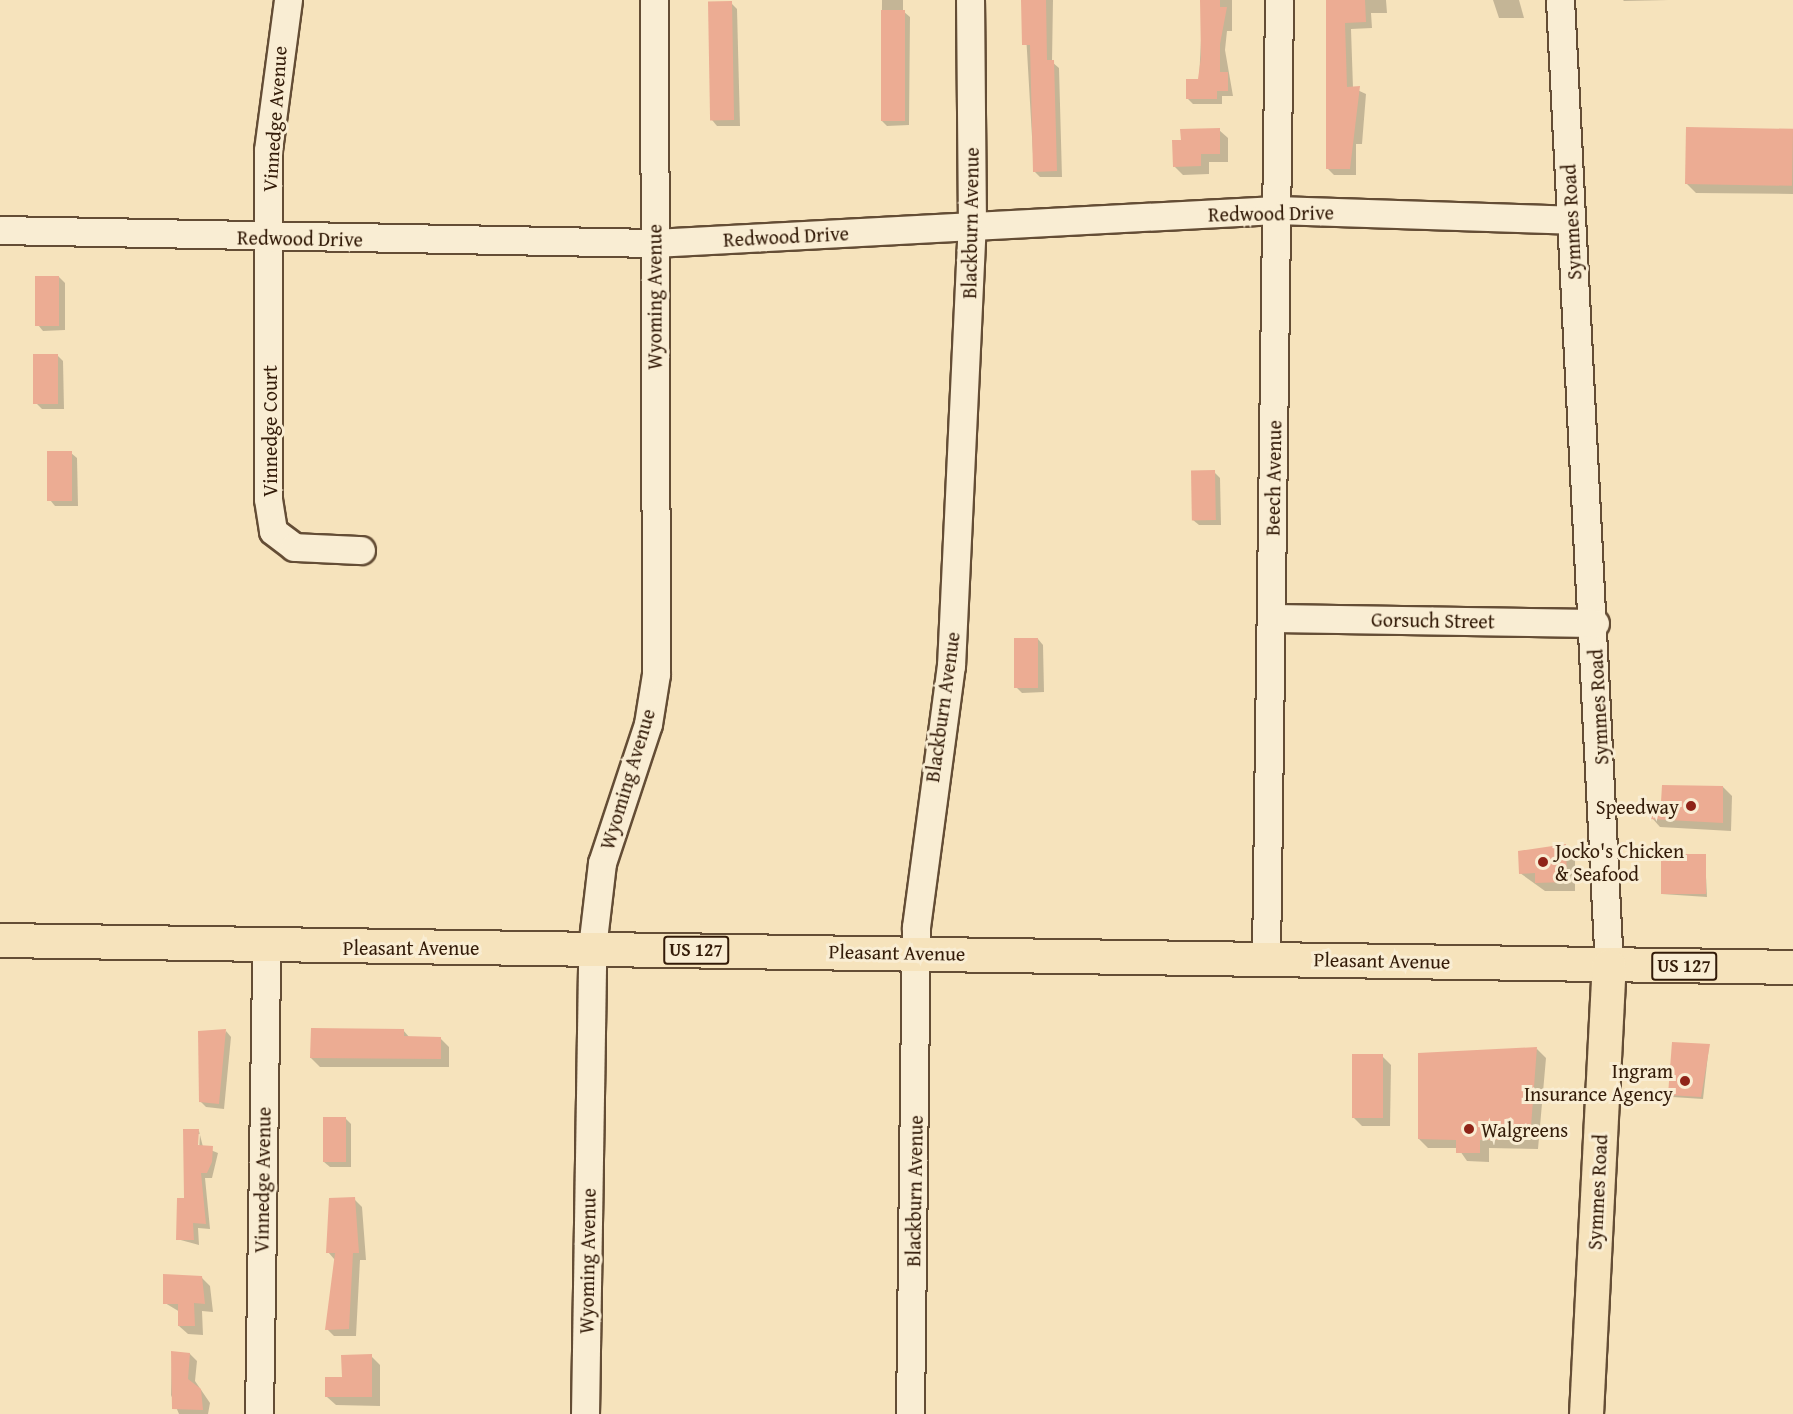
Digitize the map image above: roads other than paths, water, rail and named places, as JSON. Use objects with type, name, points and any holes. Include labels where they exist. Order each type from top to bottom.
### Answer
[{"type":"main road","name":"Pleasant Avenue","points":[[0,940],[266,946],[1266,957],[1609,966],[1793,967]]},
{"type":"main road","name":"Symmes Road","points":[[1586,1414],[1609,966]]},
{"type":"street","name":"Vinnedge Avenue","points":[[268,238],[268,150],[288,0]]},
{"type":"street","name":"Wyoming Avenue","points":[[585,1414],[592,948],[602,863],[648,724],[656,674],[654,0]]},
{"type":"street","name":"Blackburn Avenue","points":[[910,1414],[917,953],[927,815],[951,666],[972,226],[970,0]]},
{"type":"street","name":"Beech Avenue","points":[[1266,957],[1279,0]]},
{"type":"street","name":"Symmes Road","points":[[1560,0],[1595,623],[1609,966]]},
{"type":"street","name":"Redwood Drive","points":[[0,230],[268,238],[654,243],[1276,210],[1571,220]]},
{"type":"street","name":"Vinnedge Court","points":[[268,238],[268,500],[273,531],[294,547],[361,550]]},
{"type":"street","name":"Gorsuch Street","points":[[1272,618],[1595,623]]},
{"type":"street","name":"Vinnedge Avenue","points":[[259,1414],[266,946]]},
{"type":"place","name":"Speedway","points":[[1691,806]]},
{"type":"place","name":"Jocko's Chicken & Seafood","points":[[1543,862]]},
{"type":"place","name":"Ingram Insurance Agency","points":[[1685,1081]]},
{"type":"place","name":"Walgreens","points":[[1469,1129]]}]
